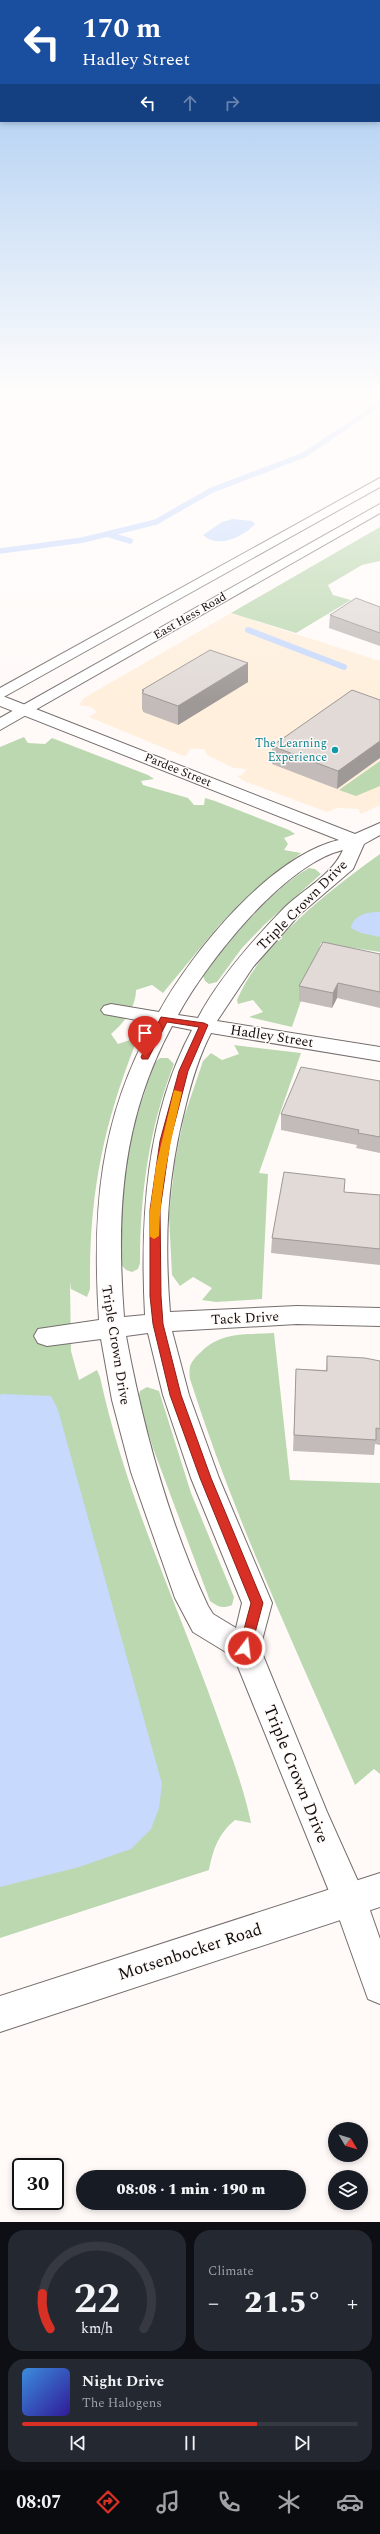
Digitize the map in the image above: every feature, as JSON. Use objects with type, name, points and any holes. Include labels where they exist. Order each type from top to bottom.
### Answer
[{"type":"street","name":"East Hess Road","points":[[0,694],[357,495]]},
{"type":"street","name":"East Hess Road","points":[[0,725],[380,508]]},
{"type":"street","name":"Pardee Street","points":[[0,700],[356,841]]},
{"type":"street","name":"Triple Crown Drive","points":[[245,1648],[201,1622],[149,1486],[131,1429],[111,1327],[106,1276],[106,1238],[112,1173],[130,1096],[140,1068],[164,1019],[204,957],[259,899],[317,853],[356,841],[380,828]]},
{"type":"street","name":"Triple Crown Drive","points":[[356,841],[346,865],[307,897],[258,947],[214,1007],[204,1025],[184,1071],[168,1126],[155,1210],[154,1238],[158,1324],[176,1395],[187,1427],[257,1603],[245,1648],[313,1817],[365,1894],[380,1987]]},
{"type":"street","name":"Hadley Street","points":[[111,1010],[380,1054]]},
{"type":"street","name":"Tack Drive","points":[[47,1336],[111,1327],[260,1316],[380,1318]]},
{"type":"street","name":"Motsenbocker Road","points":[[0,2014],[135,1971],[365,1894]]},
{"type":"shaded area","points":[[231,613],[380,661],[380,805],[361,814],[358,809],[337,808],[327,812],[244,781],[237,776],[242,775],[247,769],[234,768],[207,755],[204,749],[190,749],[186,756],[181,755],[89,717],[97,712],[91,707],[79,705],[84,698]]},
{"type":"green space","points":[[380,527],[380,561],[362,565],[328,585],[333,595],[351,600],[296,633],[231,613]]},
{"type":"green space","points":[[24,737],[28,743],[45,744],[52,738],[148,775],[154,779],[141,781],[143,785],[188,798],[194,805],[204,805],[205,798],[289,830],[295,834],[284,838],[288,844],[284,850],[301,853],[246,898],[220,924],[163,993],[152,985],[136,990],[132,1008],[120,1025],[111,1034],[118,1044],[133,1039],[135,1045],[114,1106],[100,1164],[92,1224],[90,1289],[87,1297],[71,1289],[70,1282],[71,1351],[79,1380],[97,1370],[100,1377],[110,1420],[137,1504],[230,1752],[240,1780],[251,1823],[235,1820],[229,1825],[217,1843],[209,1870],[0,1938],[0,747]]},
{"type":"green space","points":[[380,761],[380,786],[356,796],[339,790]]},
{"type":"green space","points":[[380,854],[380,952],[321,943],[292,1027],[249,1017],[263,1012],[253,1000],[238,1004],[237,1000],[248,979],[262,958],[279,938],[319,901]]},
{"type":"green space","points":[[309,868],[315,869],[321,874],[264,925],[242,948],[217,982],[209,984],[205,981],[203,976],[238,932],[280,889]]},
{"type":"green space","points":[[234,1045],[301,1053],[259,1173],[268,1174],[262,1299],[216,1302],[202,1300],[212,1288],[193,1277],[180,1286],[172,1275],[169,1215],[175,1161],[184,1117],[203,1061],[211,1053],[222,1060],[239,1054]]},
{"type":"green space","points":[[160,1058],[168,1058],[174,1064],[165,1088],[152,1137],[144,1187],[140,1237],[140,1263],[138,1269],[132,1272],[126,1270],[119,1262],[123,1188],[130,1143],[138,1113],[154,1063]]},
{"type":"green space","points":[[274,1333],[290,1480],[380,1483],[380,1774],[374,1769],[355,1785],[246,1533],[207,1431],[190,1379],[189,1371],[193,1361],[209,1345],[217,1340],[235,1335]]},
{"type":"green space","points":[[147,1387],[159,1391],[191,1493],[234,1597],[232,1605],[221,1607],[210,1601],[153,1448],[138,1399],[140,1391]]},
{"type":"water","points":[[233,519],[252,521],[255,524],[244,533],[230,540],[216,541],[203,535],[222,522]]},
{"type":"water","points":[[380,912],[380,937],[361,933],[351,928],[358,917],[366,913]]},
{"type":"water","points":[[0,1395],[51,1396],[58,1410],[162,1784],[159,1808],[151,1829],[131,1849],[79,1867],[0,1887]]},
{"type":"building","points":[[356,598],[380,607],[380,633],[330,615]]},
{"type":"building","points":[[210,650],[248,663],[178,706],[142,693],[144,691],[142,690]]},
{"type":"building","name":"The Learning Experience","points":[[352,690],[380,700],[380,741],[338,771],[272,746]]},
{"type":"building","points":[[323,942],[380,954],[380,992],[338,983],[333,993],[299,986]]},
{"type":"building","points":[[301,1067],[380,1081],[380,1137],[358,1133],[359,1130],[281,1114]]},
{"type":"building","points":[[284,1172],[345,1179],[344,1192],[380,1195],[380,1249],[272,1238]]},
{"type":"building","points":[[327,1356],[365,1358],[380,1361],[380,1429],[376,1428],[376,1440],[294,1435],[296,1369],[327,1371]]},
{"type":"waterway","points":[[0,551],[83,540],[156,522],[204,495]]},
{"type":"waterway","points":[[110,535],[130,541]]},
{"type":"waterway","points":[[248,630],[344,667]]},
{"type":"slow traffic","points":[[154,1236],[155,1210],[165,1141],[178,1092]]},
{"type":"place","name":"The Learning Experience","points":[[335,750]]},
{"type":"route","points":[[145,1057],[164,1019],[204,1025],[189,1056],[165,1141],[155,1210],[154,1238],[156,1296],[158,1324],[164,1354],[176,1395],[205,1478],[257,1603],[245,1648]]}]
